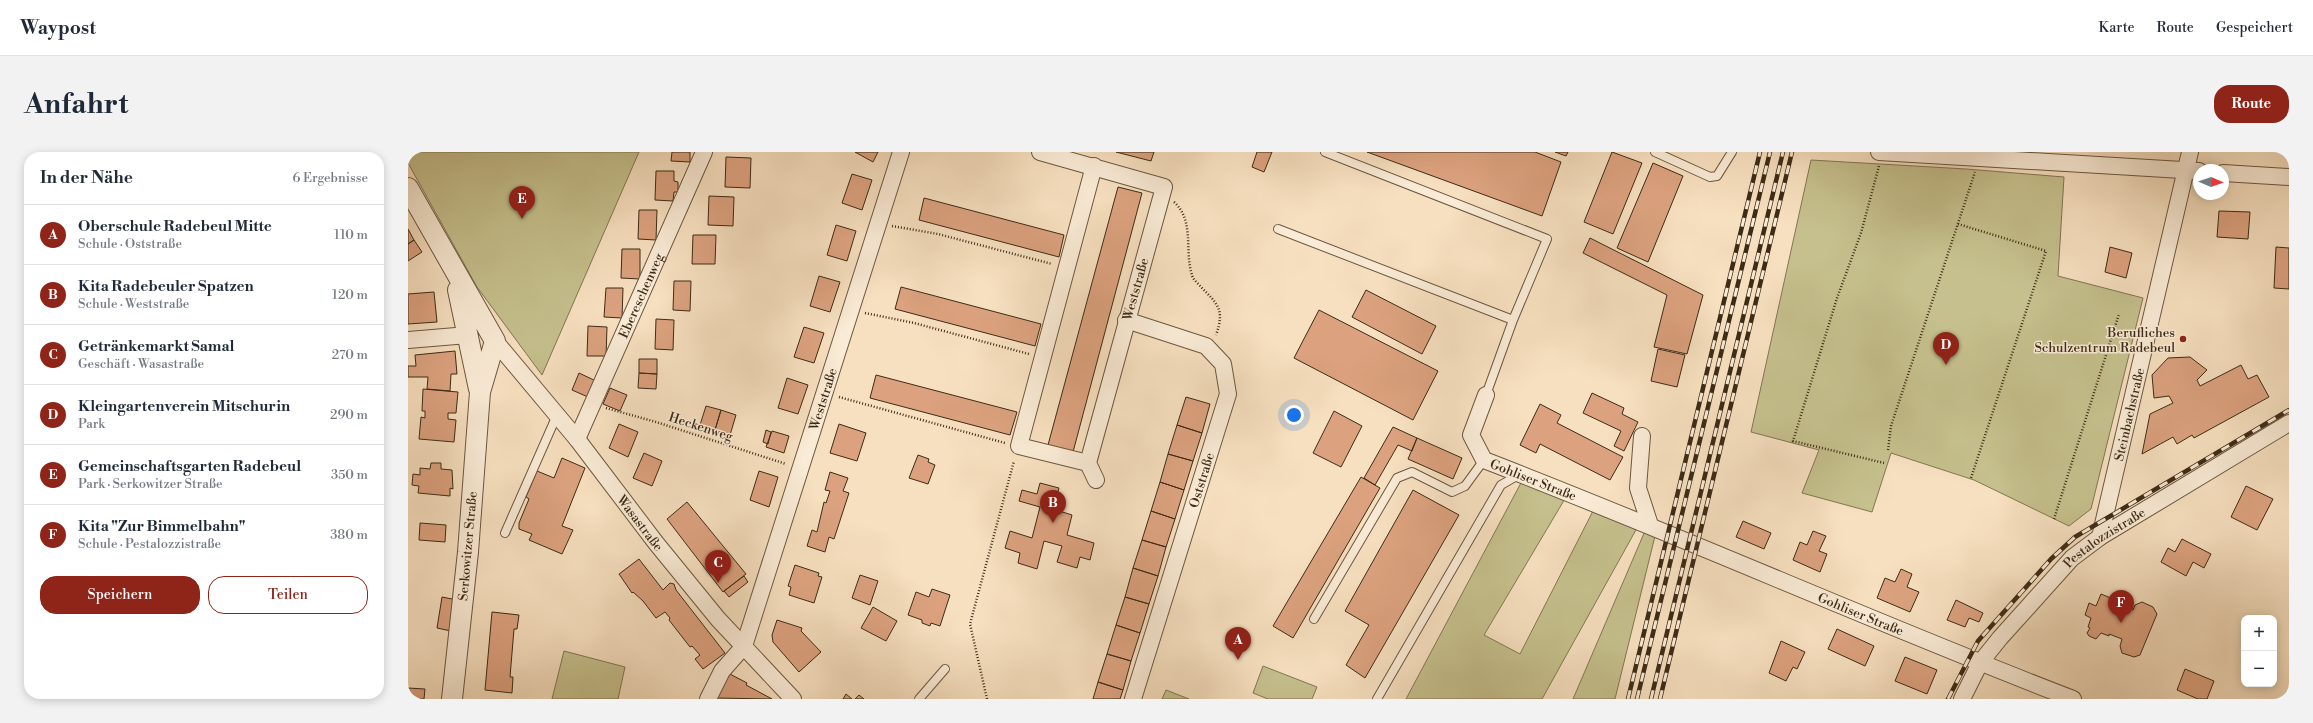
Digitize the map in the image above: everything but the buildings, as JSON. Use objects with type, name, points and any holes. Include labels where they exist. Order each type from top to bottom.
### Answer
[{"type":"street","name":"Ebereschenweg","points":[[578,439],[704,152]]},
{"type":"street","name":"Weststraße","points":[[744,646],[900,152]]},
{"type":"street","points":[[1040,152],[1164,186],[1162,195]]},
{"type":"street","points":[[1879,152],[2192,170]]},
{"type":"street","name":"Steinbachstraße","points":[[2100,537],[2192,170],[2190,152]]},
{"type":"street","points":[[1094,166],[1019,446],[1088,463],[1096,480]]},
{"type":"street","points":[[2229,173],[2289,177]]},
{"type":"street","name":"Serkowitzer Straße","points":[[408,188],[455,274],[495,341],[480,392],[468,552],[452,699]]},
{"type":"street","name":"Weststraße","points":[[1088,463],[1126,320],[1162,195]]},
{"type":"street","name":"Serkowitzer Straße","points":[[455,274],[480,392]]},
{"type":"street","name":"Oststraße","points":[[1126,320],[1206,346],[1223,364],[1228,394],[1133,699]]},
{"type":"street","points":[[408,340],[468,335]]},
{"type":"street","name":"Wasastraße","points":[[495,341],[578,439],[656,543],[718,619],[793,699]]},
{"type":"street","name":"Gohliser Straße","points":[[1486,395],[1471,435],[1484,460],[1650,525],[1980,663],[2073,699]]},
{"type":"street","name":"Pestalozzistraße","points":[[1962,699],[1980,663],[2049,582],[2072,558],[2100,537],[2289,423]]},
{"type":"street","points":[[1642,436],[1638,488],[1650,525]]},
{"type":"street","points":[[708,699],[722,671],[744,646]]},
{"type":"lane","points":[[1325,152],[1547,239],[1513,320],[1486,395]]},
{"type":"lane","points":[[1655,152],[1710,177],[1718,176],[1732,152]]},
{"type":"lane","points":[[1278,229],[1513,320]]},
{"type":"lane","points":[[505,533],[557,415]]},
{"type":"lane","points":[[1314,619],[1397,478],[1412,472],[1452,492],[1465,486],[1484,460]]},
{"type":"lane","points":[[1377,699],[1501,485],[1520,474]]},
{"type":"lane","points":[[919,699],[945,669]]},
{"type":"path","points":[[1884,464],[1793,441],[1837,298],[1861,233],[1879,165],[1887,166]]},
{"type":"path","points":[[1888,450],[1891,426],[1975,172],[1968,171]]},
{"type":"path","points":[[1162,195],[1172,200],[1182,209],[1187,222],[1187,255],[1193,278],[1218,304],[1220,313],[1219,327],[1210,351]]},
{"type":"path","points":[[878,224],[938,234],[1066,268]]},
{"type":"path","points":[[1958,224],[2046,251],[1970,478]]},
{"type":"path","points":[[851,310],[914,323],[1042,357]]},
{"type":"path","points":[[2054,519],[2119,314]]},
{"type":"path","points":[[825,393],[1019,446],[970,624],[987,699]]},
{"type":"path","name":"Heckenweg","points":[[594,405],[656,422],[801,469]]},
{"type":"shaded area","points":[[408,152],[639,152],[542,375],[477,287],[408,163]]},
{"type":"shaded area","points":[[1811,160],[1966,169],[2064,177],[2058,276],[2143,298],[2091,509],[2069,526],[1974,480],[1891,453],[1872,512],[1802,493],[1819,450],[1751,432]]},
{"type":"shaded area","points":[[1522,481],[1566,497],[1484,635],[1520,654],[1594,509],[1637,528],[1542,699],[1406,699]]},
{"type":"shaded area","points":[[1645,531],[1655,536],[1615,699],[1573,699]]},
{"type":"shaded area","points":[[564,651],[625,667],[618,699],[552,699]]},
{"type":"shaded area","points":[[1263,666],[1317,687],[1312,699],[1268,699],[1253,693]]},
{"type":"shaded area","points":[[1166,690],[1189,699],[1162,699]]},
{"type":"railway","points":[[1628,699],[1760,152]]},
{"type":"railway","points":[[1637,699],[1770,152]]},
{"type":"railway","points":[[1651,699],[1783,152]]},
{"type":"railway","points":[[1660,699],[1792,152]]},
{"type":"railway","points":[[1948,699],[1978,641],[2051,559],[2075,537],[2289,410]]},
{"type":"place","name":"Gemeinschaftsgarten Radebeul","points":[[522,219]]},
{"type":"place","name":"Berufliches Schulzentrum Radebeul","points":[[2183,339]]},
{"type":"place","name":"Kleingartenverein Mitschurin","points":[[1946,365]]},
{"type":"place","name":"Kita Radebeuler Spatzen","points":[[1053,523]]},
{"type":"place","name":"Getränkemarkt Samal","points":[[718,583]]},
{"type":"place","name":"Kita \"Zur Bimmelbahn\"","points":[[2121,623]]},
{"type":"place","name":"Oberschule Radebeul Mitte","points":[[1238,660]]}]
